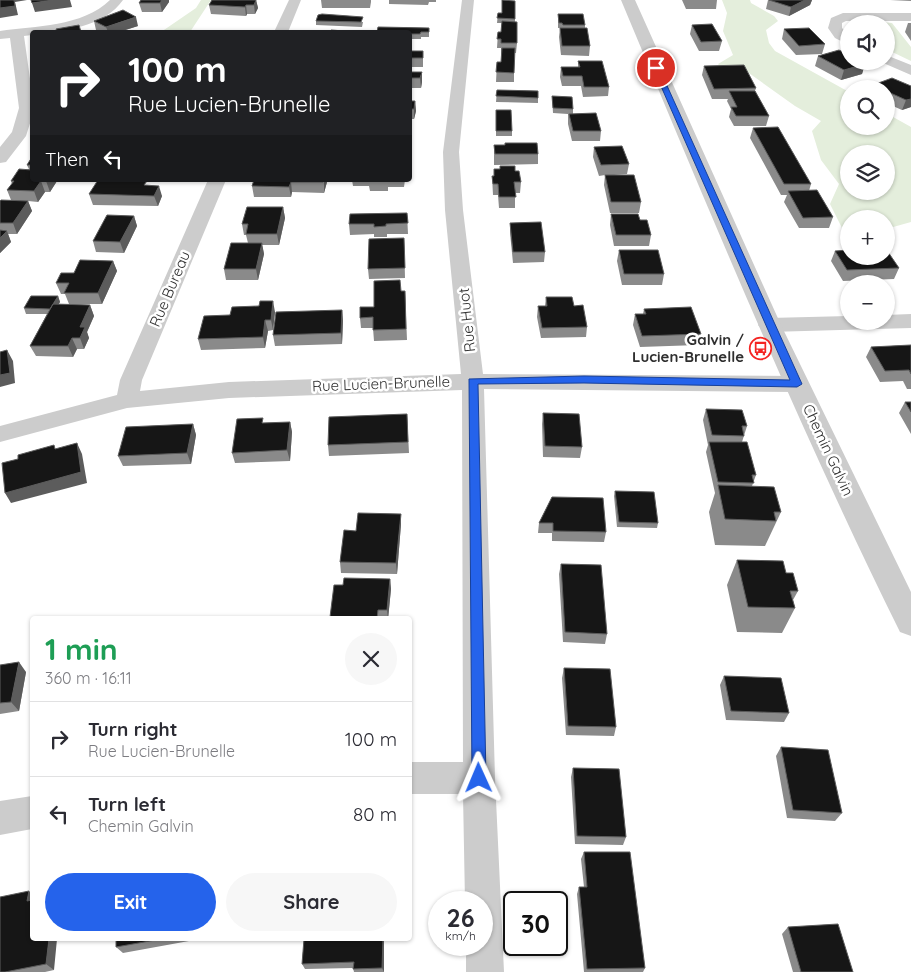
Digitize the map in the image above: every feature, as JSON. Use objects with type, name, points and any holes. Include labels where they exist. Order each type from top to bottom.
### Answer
[{"type":"street","points":[[0,35],[90,19],[112,7],[117,0]]},
{"type":"street","points":[[282,30],[295,0]]},
{"type":"street","name":"Rue Huot","points":[[468,0],[451,152],[454,210],[473,381],[479,778],[485,972]]},
{"type":"street","name":"Chemin Galvin","points":[[628,0],[769,325],[873,548],[911,623]]},
{"type":"street","points":[[895,17],[911,17]]},
{"type":"street","points":[[840,19],[836,21],[834,26],[840,34]]},
{"type":"street","points":[[0,158],[20,133],[27,108],[16,32]]},
{"type":"street","points":[[895,64],[911,71]]},
{"type":"street","name":"Rue Bureau","points":[[127,400],[131,380],[216,182]]},
{"type":"street","points":[[769,325],[911,321]]},
{"type":"street","name":"Rue Lucien-Brunelle","points":[[0,434],[127,400],[230,390],[473,381],[584,380],[797,384]]},
{"type":"street","points":[[412,778],[479,778]]},
{"type":"street","points":[[0,818],[30,813]]},
{"type":"green space","points":[[201,0],[211,0],[191,30],[164,30],[196,8]]},
{"type":"green space","points":[[722,0],[750,0],[751,3],[774,16],[778,21],[766,30],[769,43],[775,51],[840,87],[840,135],[895,135],[895,118],[911,127],[911,222],[895,226],[895,210],[840,210],[840,224],[830,204],[839,184],[821,160],[812,131],[821,121],[795,106],[746,71],[723,70],[718,64],[733,55],[723,31],[727,13]]},
{"type":"green space","points":[[895,27],[911,47],[911,61],[895,53]]},
{"type":"building","points":[[0,0],[14,0],[15,6],[0,8]]},
{"type":"building","points":[[31,0],[54,0],[32,3]]},
{"type":"building","points":[[141,0],[162,0],[160,3],[139,3]]},
{"type":"building","points":[[212,0],[256,0],[254,5],[246,5],[245,7],[209,5]]},
{"type":"building","points":[[502,0],[515,1],[515,19],[497,18],[498,13],[502,13]]},
{"type":"building","points":[[769,0],[805,0],[791,7]]},
{"type":"building","points":[[123,10],[136,17],[106,27],[94,21]]},
{"type":"building","points":[[558,14],[583,14],[585,25],[563,25],[559,23]]},
{"type":"building","points":[[318,15],[363,17],[361,22],[316,21]]},
{"type":"building","points":[[502,21],[517,22],[517,43],[501,43],[501,39],[497,39],[498,32],[501,32]]},
{"type":"building","points":[[712,24],[722,41],[701,42],[692,25]]},
{"type":"building","points":[[79,25],[80,30],[56,30]]},
{"type":"building","points":[[378,27],[429,28],[429,32],[412,34],[412,30],[377,30]]},
{"type":"building","points":[[560,28],[587,28],[590,46],[562,46]]},
{"type":"building","points":[[809,28],[825,44],[799,46],[784,29]]},
{"type":"building","points":[[502,48],[515,48],[514,73],[496,72],[497,62],[501,62]]},
{"type":"building","points":[[840,50],[840,68],[818,56]]},
{"type":"building","points":[[412,51],[423,51],[423,58],[412,58]]},
{"type":"building","points":[[578,61],[602,61],[609,87],[584,87],[582,76],[563,76],[561,67],[580,67]]},
{"type":"building","points":[[744,65],[756,88],[714,89],[704,66]]},
{"type":"building","points":[[412,72],[422,72],[420,78],[412,78]]},
{"type":"building","points":[[892,78],[911,86],[911,99],[906,100],[895,95],[895,80],[887,80]]},
{"type":"building","points":[[497,90],[538,91],[538,98],[496,96]]},
{"type":"building","points":[[729,91],[755,91],[769,116],[736,116],[731,107],[737,107]]},
{"type":"building","points":[[552,96],[572,97],[573,109],[553,108]]},
{"type":"building","points":[[412,101],[415,101],[414,109],[412,109]]},
{"type":"building","points":[[496,110],[511,110],[512,131],[496,131]]},
{"type":"building","points":[[596,113],[601,131],[573,131],[569,114]]},
{"type":"building","points":[[778,127],[811,184],[784,184],[753,128]]},
{"type":"building","points":[[505,143],[537,143],[538,154],[495,154],[494,145],[505,145]]},
{"type":"building","points":[[622,146],[629,164],[601,165],[594,147]]},
{"type":"building","points":[[500,166],[515,166],[515,171],[519,171],[521,182],[514,182],[516,197],[499,197],[498,184],[493,184],[492,176],[494,176],[494,169],[500,169]]},
{"type":"building","points":[[19,169],[30,170],[30,182],[40,182],[34,191],[7,190],[14,181],[11,181]]},
{"type":"building","points":[[605,175],[634,175],[641,202],[611,202]]},
{"type":"building","points":[[97,182],[146,182],[144,185],[159,186],[154,196],[89,194]]},
{"type":"building","points":[[253,182],[291,182],[289,187],[252,186]]},
{"type":"building","points":[[817,190],[833,217],[803,218],[788,191]]},
{"type":"building","points":[[1,200],[28,201],[13,223],[0,223]]},
{"type":"building","points":[[247,207],[283,207],[277,234],[246,234],[248,224],[242,224]]},
{"type":"building","points":[[407,213],[408,223],[386,224],[386,226],[374,227],[374,224],[349,224],[350,214]]},
{"type":"building","points":[[611,214],[638,214],[640,220],[647,220],[651,235],[616,235]]},
{"type":"building","points":[[107,215],[134,216],[120,242],[93,241]]},
{"type":"building","points":[[541,222],[545,252],[513,252],[510,223]]},
{"type":"building","points":[[0,230],[7,231],[0,238]]},
{"type":"building","points":[[404,238],[405,268],[368,269],[369,239]]},
{"type":"building","points":[[231,243],[262,243],[256,269],[224,269]]},
{"type":"building","points":[[619,250],[658,250],[664,274],[624,274]]},
{"type":"building","points":[[835,251],[840,251],[840,259]]},
{"type":"building","points":[[80,260],[113,261],[98,293],[64,293],[69,283],[56,283],[61,273],[74,273]]},
{"type":"building","points":[[895,262],[899,268],[847,270],[844,265],[895,265]]},
{"type":"building","points":[[400,280],[401,291],[405,291],[406,329],[373,330],[373,317],[360,318],[360,307],[374,307],[374,281]]},
{"type":"building","points":[[31,296],[58,296],[50,309],[24,308]]},
{"type":"building","points":[[546,297],[572,297],[574,306],[583,305],[587,327],[542,328],[538,306],[547,306]]},
{"type":"building","points":[[260,301],[273,301],[271,320],[265,320],[263,337],[198,339],[204,316],[230,315],[232,307],[259,306]]},
{"type":"building","points":[[53,304],[90,305],[80,327],[85,327],[80,338],[72,338],[68,346],[30,346]]},
{"type":"building","points":[[691,307],[701,334],[642,336],[635,314],[646,314],[644,309]]},
{"type":"building","points":[[342,310],[341,333],[273,335],[276,312]]},
{"type":"building","points":[[911,345],[911,374],[909,370],[885,371],[871,347]]},
{"type":"building","points":[[7,350],[10,373],[0,375],[0,352]]},
{"type":"building","points":[[905,402],[911,402],[911,412]]},
{"type":"building","points":[[706,409],[742,410],[747,426],[742,426],[744,436],[712,435]]},
{"type":"building","points":[[543,413],[579,414],[582,447],[545,446]]},
{"type":"building","points":[[407,414],[408,442],[328,445],[329,417]]},
{"type":"building","points":[[263,418],[262,423],[290,422],[287,450],[232,453],[237,419]]},
{"type":"building","points":[[193,424],[187,453],[118,456],[126,427]]},
{"type":"building","points":[[709,442],[747,442],[756,475],[752,475],[754,483],[718,482]]},
{"type":"building","points":[[77,443],[81,472],[5,493],[2,463],[18,459],[18,455],[54,445],[55,449]]},
{"type":"building","points":[[718,485],[774,487],[781,512],[774,512],[776,521],[725,519]]},
{"type":"building","points":[[615,491],[654,492],[658,523],[619,522]]},
{"type":"building","points":[[552,497],[603,498],[606,532],[553,531],[553,523],[539,523]]},
{"type":"building","points":[[358,513],[401,514],[396,563],[340,562],[344,530],[356,531]]},
{"type":"building","points":[[737,560],[783,561],[786,573],[793,573],[798,591],[790,591],[795,608],[748,607]]},
{"type":"building","points":[[561,564],[601,565],[607,634],[565,632]]},
{"type":"building","points":[[344,578],[390,579],[387,610],[378,610],[377,616],[330,616],[334,585],[343,585]]},
{"type":"building","points":[[19,662],[11,702],[0,703],[0,665]]},
{"type":"building","points":[[564,668],[610,669],[616,727],[568,726]]},
{"type":"building","points":[[724,676],[781,678],[789,713],[731,711]]},
{"type":"building","points":[[781,747],[828,750],[842,813],[793,810]]},
{"type":"building","points":[[573,768],[619,769],[626,837],[577,836]]},
{"type":"building","points":[[584,852],[630,852],[645,968],[587,969],[579,887],[587,887]]},
{"type":"building","points":[[29,891],[27,901],[30,900],[30,941],[49,941],[46,964],[0,972],[0,897]]},
{"type":"building","points":[[838,924],[853,972],[801,972],[788,927]]},
{"type":"building","points":[[116,941],[150,941],[116,947]]},
{"type":"building","points":[[304,941],[383,941],[382,968],[353,969],[354,962],[302,964]]},
{"type":"place","name":"Galvin / Lucien-Brunelle","points":[[760,349]]},
{"type":"route","points":[[479,778],[473,381],[584,380],[797,384],[769,325],[656,68]]}]
